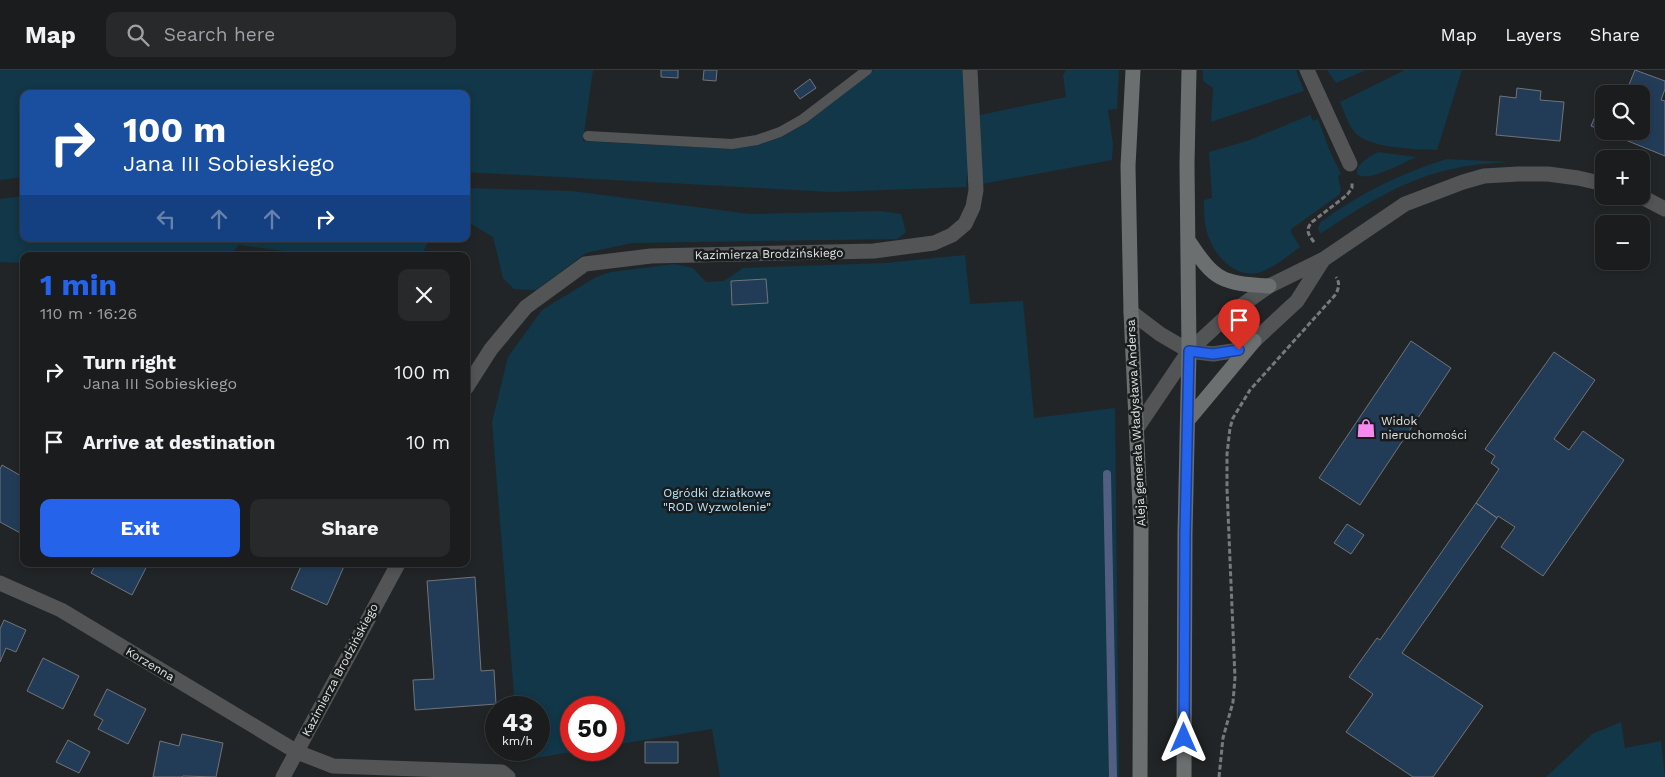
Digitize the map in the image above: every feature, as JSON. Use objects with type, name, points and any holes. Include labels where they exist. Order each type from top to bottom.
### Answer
[{"type":"main road","name":"Aleja generała Władysława Andersa","points":[[1133,70],[1128,166],[1132,312],[1142,528],[1140,777]]},
{"type":"main road","points":[[1184,777],[1189,351],[1187,164],[1189,70]]},
{"type":"main road","points":[[1188,240],[1204,265],[1218,277],[1236,284],[1269,286]]},
{"type":"main road","points":[[1188,420],[1254,342]]},
{"type":"street","name":"Kazimierza Brodzińskiego","points":[[470,382],[491,349],[526,307],[585,264],[651,256],[874,251],[934,243],[952,235],[965,224],[973,207],[976,190],[970,70]]},
{"type":"street","points":[[1307,70],[1350,164]]},
{"type":"street","points":[[1137,428],[1189,351],[1228,315],[1269,286],[1324,259],[1405,204],[1484,176],[1548,174],[1595,182]]},
{"type":"street","points":[[1650,201],[1665,209]]},
{"type":"street","points":[[1132,312],[1160,334],[1189,351],[1213,354],[1239,350],[1254,342],[1297,301],[1324,259]]},
{"type":"street","name":"Kazimierza Brodzińskiego","points":[[283,777],[396,567]]},
{"type":"street","name":"Korzenna","points":[[0,583],[61,610],[297,752],[333,766],[502,772],[508,777]]},
{"type":"lane","points":[[588,136],[732,144],[757,140],[780,132],[803,119],[867,70]]},
{"type":"path","points":[[1312,240],[1307,233],[1308,227],[1347,195],[1352,188],[1352,180],[1348,172],[1350,164]]},
{"type":"path","points":[[1219,777],[1223,738],[1233,702],[1235,678],[1226,454],[1230,428],[1233,418],[1250,390],[1336,294],[1339,281],[1336,276]]},
{"type":"green space","points":[[0,70],[593,70],[583,141],[732,149],[757,145],[782,137],[805,124],[874,70],[964,70],[968,166],[966,187],[831,192],[470,172],[470,90],[20,90],[20,178],[0,180]]},
{"type":"green space","points":[[1066,70],[1119,70],[1117,109],[1108,110],[1113,144],[1112,160],[982,184],[980,115],[1066,97],[1063,75]]},
{"type":"green space","points":[[1203,70],[1296,70],[1304,91],[1211,122],[1213,88],[1203,81]]},
{"type":"green space","points":[[1327,70],[1366,70],[1336,83]]},
{"type":"green space","points":[[1405,70],[1462,70],[1437,150],[1392,147],[1368,141],[1353,130],[1340,102]]},
{"type":"green space","points":[[1310,115],[1313,121],[1318,119],[1341,174],[1338,176],[1341,190],[1339,195],[1291,229],[1300,247],[1286,258],[1261,272],[1252,274],[1236,270],[1222,260],[1212,246],[1206,229],[1204,200],[1212,198],[1209,152],[1250,140]]},
{"type":"green space","points":[[1378,152],[1416,157],[1377,174],[1362,176],[1357,174],[1361,164]]},
{"type":"green space","points":[[1447,159],[1507,162],[1463,167],[1420,178],[1385,194],[1320,234],[1318,228],[1321,222],[1366,193],[1397,177]]},
{"type":"green space","points":[[470,188],[572,191],[750,214],[880,211],[901,214],[906,232],[897,239],[632,243],[586,253],[536,290],[514,289],[503,278],[493,237],[470,223]]},
{"type":"green space","points":[[20,196],[20,242],[428,242],[423,252],[292,252],[239,245],[233,252],[20,252],[20,263],[0,262],[0,199]]},
{"type":"green space","name":"Ogródki działkowe \"ROD Wyzwolenie\"","points":[[965,255],[970,304],[1023,301],[1034,418],[1115,408],[1119,777],[720,777],[712,729],[625,743],[625,696],[560,696],[560,754],[550,756],[550,696],[514,696],[492,422],[508,357],[542,310],[596,277],[611,272],[674,264],[693,268],[706,282],[724,281],[743,268],[885,263]]},
{"type":"green space","points":[[1621,722],[1625,748],[1661,741],[1665,777],[1546,777],[1592,734]]},
{"type":"building","points":[[661,70],[678,70],[678,78],[661,77]]},
{"type":"building","points":[[704,70],[717,70],[716,81],[703,80]]},
{"type":"building","points":[[1635,70],[1665,81],[1665,89],[1661,100],[1665,101],[1665,156],[1626,140],[1650,140],[1650,85],[1629,85]]},
{"type":"building","points":[[810,79],[816,88],[800,99],[794,91]]},
{"type":"building","points":[[1517,88],[1541,91],[1540,100],[1564,102],[1560,141],[1496,135],[1500,96],[1516,98]]},
{"type":"building","points":[[1595,116],[1595,128],[1591,126]]},
{"type":"building","points":[[766,279],[768,303],[732,305],[731,281]]},
{"type":"building","points":[[1411,341],[1451,368],[1360,505],[1319,478]]},
{"type":"building","points":[[1554,352],[1595,380],[1554,439],[1569,450],[1583,431],[1624,460],[1543,576],[1501,547],[1515,527],[1498,516],[1497,518],[1476,503],[1499,469],[1491,463],[1495,456],[1485,449]]},
{"type":"building","points":[[2,465],[20,475],[20,533],[0,522],[0,469]]},
{"type":"building","points":[[1476,503],[1497,518],[1402,653],[1483,706],[1433,777],[1413,777],[1346,732],[1373,694],[1349,677],[1377,638],[1380,640]]},
{"type":"building","points":[[1347,524],[1364,535],[1351,554],[1334,543]]},
{"type":"building","points":[[94,567],[146,567],[132,595],[91,573]]},
{"type":"building","points":[[301,567],[344,567],[327,605],[291,589]]},
{"type":"building","points":[[475,577],[481,671],[494,670],[496,696],[485,696],[485,705],[415,710],[413,680],[434,679],[427,581]]},
{"type":"building","points":[[4,620],[26,630],[16,652],[6,648],[0,662],[0,629]]},
{"type":"building","points":[[43,658],[79,676],[63,709],[27,691]]},
{"type":"building","points":[[107,689],[146,709],[128,744],[98,729],[103,720],[94,715]]},
{"type":"building","points":[[182,734],[223,743],[216,777],[153,777],[160,741],[179,746]]},
{"type":"building","points":[[68,740],[90,752],[79,773],[56,762]]},
{"type":"building","points":[[645,742],[678,742],[678,763],[645,763]]},
{"type":"waterway","points":[[1107,474],[1113,777]]},
{"type":"place","name":"Widok nieruchomości","points":[[1366,428]]},
{"type":"route","points":[[1184,738],[1185,534],[1189,351],[1213,354],[1239,350]]}]
